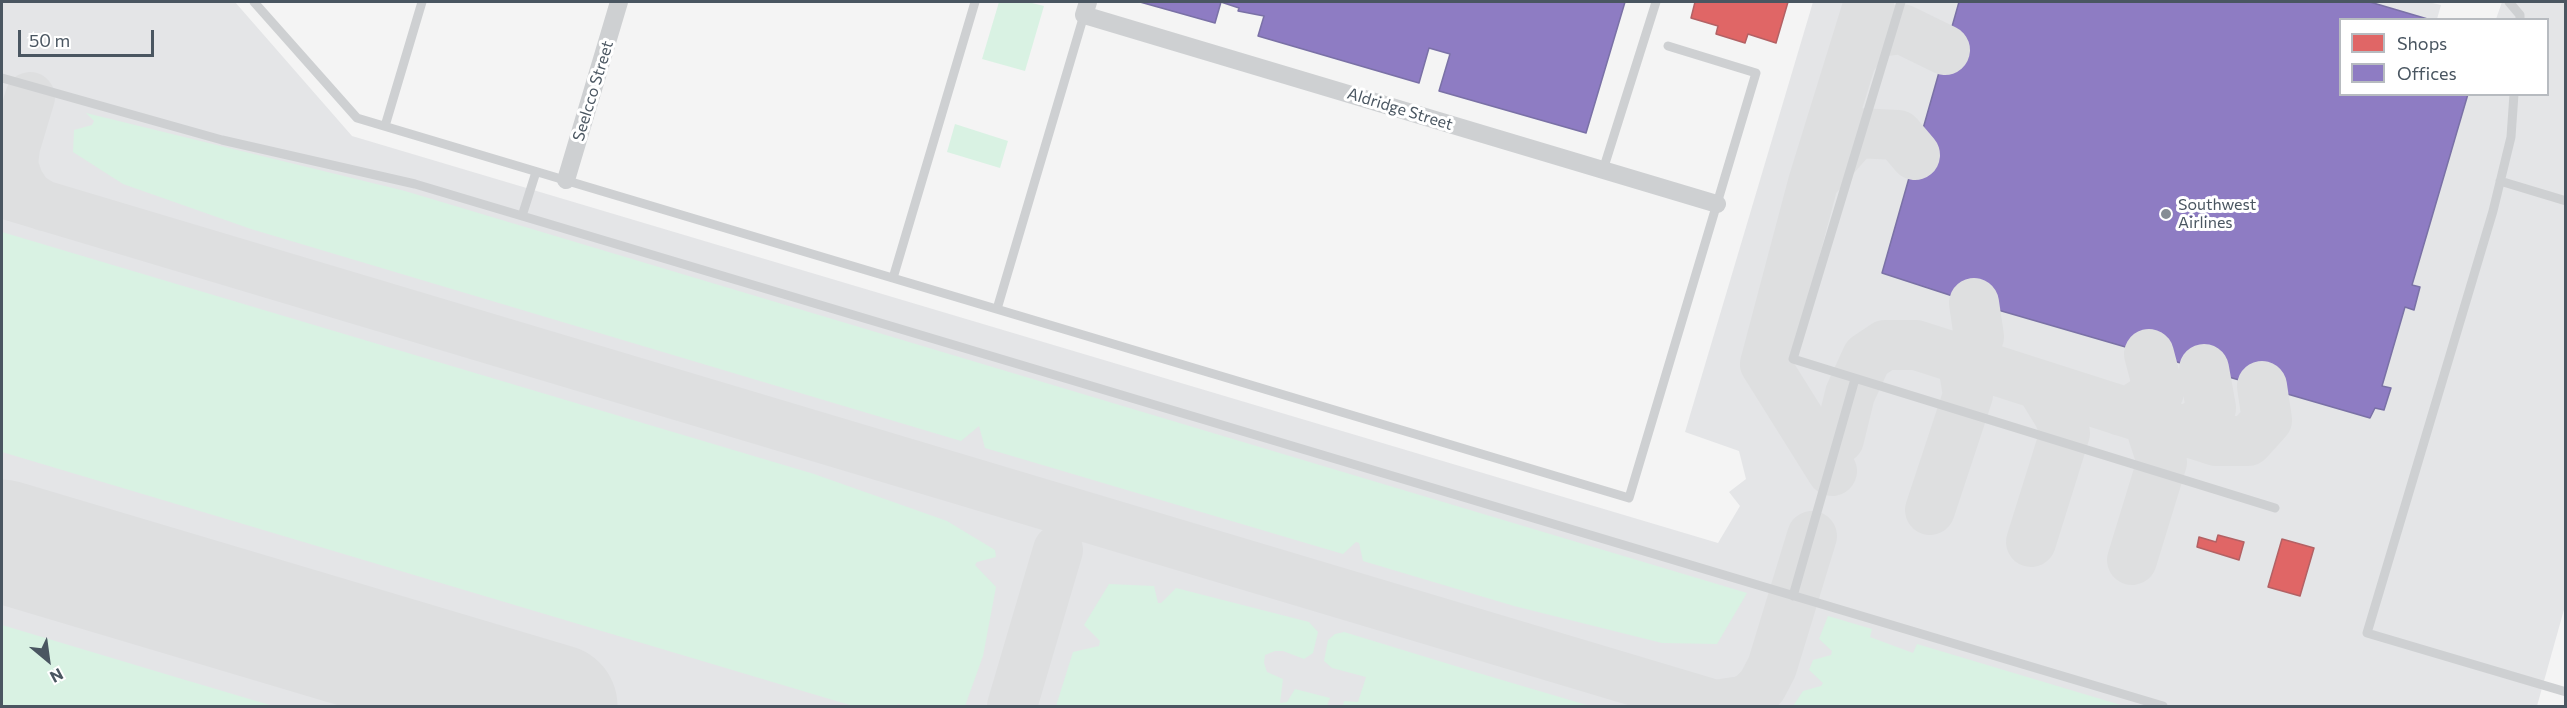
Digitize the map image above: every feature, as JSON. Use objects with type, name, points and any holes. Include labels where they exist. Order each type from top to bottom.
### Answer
[{"type":"street","name":"Seelcco Street","points":[[566,180],[620,2]]},
{"type":"street","name":"Aldridge Street","points":[[1086,8],[1717,204]]},
{"type":"lane","points":[[254,2],[357,118],[1629,498],[1756,73],[1668,46]]},
{"type":"lane","points":[[385,126],[422,2]]},
{"type":"lane","points":[[893,278],[975,2]]},
{"type":"lane","points":[[1603,170],[1656,2]]},
{"type":"lane","points":[[1901,2],[1793,359],[2275,508]]},
{"type":"lane","points":[[2508,2],[2520,18]]},
{"type":"lane","points":[[997,309],[1086,8]]},
{"type":"lane","points":[[2,78],[222,140],[415,184],[2163,706]]},
{"type":"lane","points":[[2514,96],[2511,137],[2500,181],[2367,633],[2565,692]]},
{"type":"lane","points":[[522,216],[536,172]]},
{"type":"lane","points":[[2500,181],[2565,201]]},
{"type":"lane","points":[[1793,596],[1855,379]]},
{"type":"shaded area","points":[[2,2],[235,2],[352,136],[1718,543],[1740,506],[1729,492],[1746,479],[1739,451],[1685,432],[1813,2],[2428,2],[2441,5],[2437,18],[2339,18],[2339,96],[2347,96],[2457,129],[2468,96],[2549,96],[2549,18],[2496,18],[2502,2],[2566,3],[2565,606],[2537,706],[2,706]]},
{"type":"green space","points":[[999,2],[1028,2],[1044,6],[1025,71],[982,59]]},
{"type":"green space","points":[[86,113],[405,191],[1747,593],[1717,644],[1662,643],[1514,606],[1363,561],[1359,543],[1356,542],[1343,554],[985,448],[979,426],[961,441],[251,229],[123,184],[73,152],[74,130],[92,125],[94,121]]},
{"type":"green space","points":[[955,124],[1008,141],[1000,168],[947,152]]},
{"type":"green space","points":[[2,232],[814,474],[947,521],[995,550],[996,557],[977,562],[975,565],[996,587],[983,656],[965,706],[903,706],[898,704],[896,706],[853,706],[2,452]]},
{"type":"green space","points":[[1109,584],[1154,586],[1158,603],[1161,603],[1176,588],[1309,622],[1318,632],[1313,653],[1304,659],[1283,651],[1275,651],[1265,655],[1264,663],[1267,672],[1283,679],[1280,703],[1287,702],[1295,689],[1330,698],[1327,706],[1056,706],[1073,652],[1099,646],[1100,641],[1084,625]]},
{"type":"green space","points":[[1828,616],[1872,629],[1870,637],[1913,653],[1917,644],[2124,706],[1793,706],[1803,691],[1821,686],[1823,683],[1809,670],[1813,660],[1831,655],[1832,651],[1819,639]]},
{"type":"green space","points":[[2,625],[172,676],[273,706],[2,706]]},
{"type":"green space","points":[[1344,632],[1590,706],[1343,706],[1344,701],[1358,702],[1366,677],[1332,668],[1324,661],[1328,640],[1335,634]]},
{"type":"building: Shops","points":[[1695,2],[1788,2],[1776,43],[1748,34],[1745,43],[1716,34],[1718,26],[1691,18]]},
{"type":"building: Shops","points":[[2218,535],[2244,542],[2239,560],[2197,547],[2199,537],[2216,542]]},
{"type":"building: Shops","points":[[2282,539],[2314,548],[2300,596],[2268,587]]},
{"type":"building: Offices","points":[[1140,2],[1221,2],[1215,23]]},
{"type":"building: Offices","points":[[1221,2],[1625,2],[1586,133],[1439,91],[1450,54],[1429,48],[1419,83],[1258,36],[1264,16],[1238,11],[1239,8]]},
{"type":"building: Offices","name":"Southwest Airlines","points":[[1959,2],[2370,2],[2424,18],[2339,18],[2339,96],[2467,96],[2412,285],[2420,287],[2414,310],[2405,307],[2382,386],[2391,388],[2384,410],[2375,408],[2370,418],[1974,303],[1882,273]]},
{"type":"taxiway","points":[[1832,471],[1765,364],[1813,183],[1869,2]]},
{"type":"taxiway","points":[[1853,57],[1871,33],[1902,29],[1945,50]]},
{"type":"taxiway","points":[[15,147],[30,97]]},
{"type":"taxiway","points":[[1818,176],[1856,133],[1898,135],[1915,155]]},
{"type":"taxiway","points":[[2,167],[15,147],[13,165],[19,182],[28,196],[44,206]]},
{"type":"taxiway","points":[[2,193],[1715,705],[1742,701],[1752,696],[1762,686],[1772,667],[1812,536]]},
{"type":"taxiway","points":[[1930,510],[1968,395],[1962,359],[1971,356],[1979,337],[1974,303]]},
{"type":"taxiway","points":[[1839,439],[1850,394],[1867,357],[1885,345],[1916,345],[2216,441],[2248,441],[2267,420],[2262,386]]},
{"type":"taxiway","points":[[2121,411],[2132,410],[2159,392],[2149,354]]},
{"type":"taxiway","points":[[2187,432],[2203,420],[2211,408],[2204,369]]},
{"type":"taxiway","points":[[2031,542],[2065,433],[2059,416],[2040,385]]},
{"type":"taxiway","points":[[2132,560],[2162,462],[2148,419]]},
{"type":"taxiway","points":[[1012,706],[1058,550]]},
{"type":"runway","points":[[2,541],[556,706]]},
{"type":"place","name":"Southwest Airlines","points":[[2166,214]]}]
